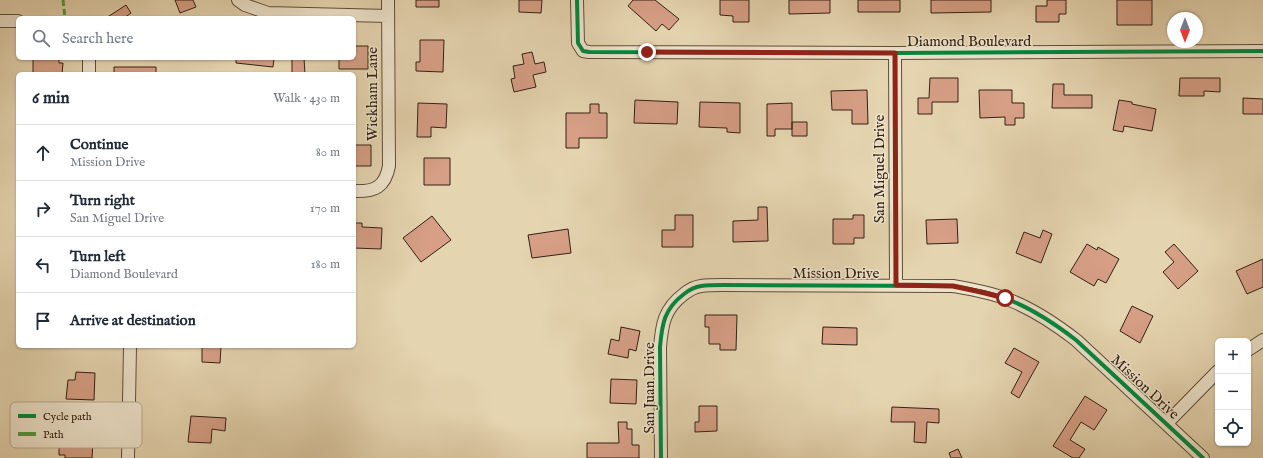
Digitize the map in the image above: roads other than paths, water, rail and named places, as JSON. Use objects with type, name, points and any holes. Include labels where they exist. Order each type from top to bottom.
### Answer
[{"type":"street","points":[[238,0],[268,13],[388,16]]},
{"type":"street","name":"Wickham Lane","points":[[356,192],[364,192],[374,189],[381,184],[387,178],[389,166],[388,0]]},
{"type":"street","name":"Diamond Boulevard","points":[[577,0],[578,44],[583,51],[895,53],[1263,51]]},
{"type":"street","points":[[0,21],[16,21]]},
{"type":"street","name":"San Miguel Drive","points":[[895,53],[896,285]]},
{"type":"street","points":[[89,72],[90,60]]},
{"type":"street","name":"Mission Drive","points":[[677,299],[690,290],[701,286],[723,285],[953,286],[1005,298],[1027,308],[1057,326],[1076,340],[1203,458]]},
{"type":"street","name":"San Juan Drive","points":[[661,458],[660,347],[662,330],[666,316],[670,307],[677,299]]},
{"type":"street","points":[[1251,348],[1263,340]]},
{"type":"street","points":[[129,402],[130,348]]},
{"type":"street","points":[[1167,423],[1216,374]]},
{"type":"street","points":[[128,448],[128,458]]}]
